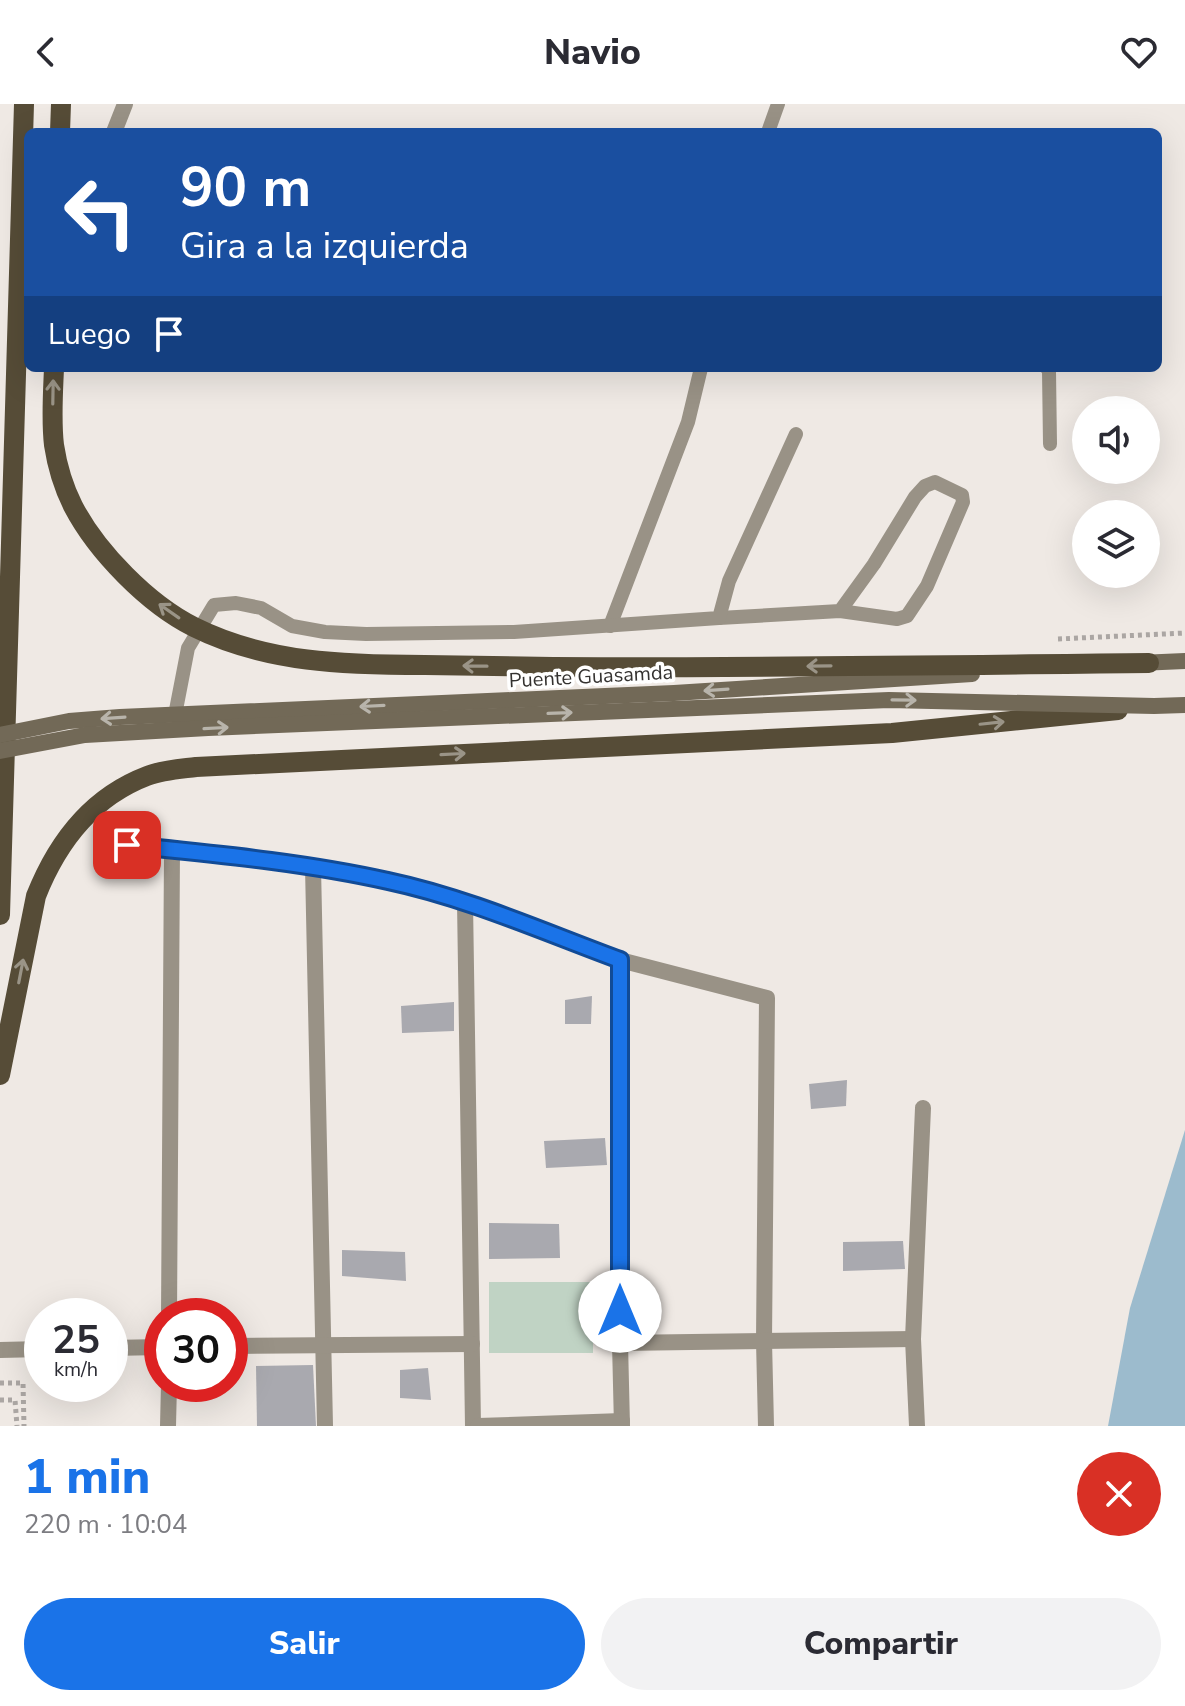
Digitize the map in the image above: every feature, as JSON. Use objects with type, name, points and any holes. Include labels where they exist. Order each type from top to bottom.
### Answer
[{"type":"main road","points":[[0,915],[24,104]]},
{"type":"main road","points":[[60,128],[61,104]]},
{"type":"main road","points":[[54,372],[54,445],[73,505],[101,548],[164,608],[193,627],[262,652],[307,660],[375,665],[666,668],[1149,663]]},
{"type":"main road","name":"Puente Guasamda","points":[[0,735],[69,721],[674,693],[1185,661]]},
{"type":"main road","name":"Puente Guasamda","points":[[0,751],[85,735],[145,731],[889,700],[1185,705]]},
{"type":"main road","points":[[0,1075],[36,896],[46,872],[73,828],[91,810],[108,797],[148,776],[196,767],[892,733],[1154,706]]},
{"type":"street","points":[[116,128],[125,104]]},
{"type":"street","points":[[127,845],[313,867],[390,881],[465,902],[620,960],[767,998],[766,1426]]},
{"type":"street","points":[[169,1298],[172,850]]},
{"type":"street","points":[[313,867],[325,1426]]},
{"type":"street","points":[[465,902],[476,1426],[622,1423],[620,960]]},
{"type":"street","points":[[917,1426],[913,1339],[923,1108]]},
{"type":"street","points":[[620,1343],[913,1339]]},
{"type":"street","points":[[248,1346],[472,1344]]},
{"type":"street","points":[[0,1350],[24,1349]]},
{"type":"street","points":[[168,1426],[169,1402]]},
{"type":"lane","points":[[769,128],[778,104]]},
{"type":"lane","points":[[610,626],[688,422],[700,372]]},
{"type":"lane","points":[[1049,372],[1050,444]]},
{"type":"lane","points":[[719,618],[729,581],[796,434]]},
{"type":"lane","points":[[175,715],[188,648],[214,605],[236,603],[261,608],[292,626],[366,634],[514,632],[840,611],[897,619],[907,616],[927,586],[963,502],[962,495],[935,482],[925,486],[840,611]]},
{"type":"path","points":[[1055,639],[1185,633]]},
{"type":"path","points":[[0,1383],[23,1383],[24,1426]]},
{"type":"path","points":[[0,1400],[15,1400],[17,1426]]},
{"type":"green space","points":[[489,1282],[593,1282],[593,1353],[489,1353]]},
{"type":"water","points":[[1185,1130],[1185,1426],[1108,1426],[1130,1308]]},
{"type":"building","points":[[592,996],[591,1024],[565,1024],[565,1000]]},
{"type":"building","points":[[454,1002],[454,1031],[402,1033],[401,1006]]},
{"type":"building","points":[[847,1080],[846,1106],[811,1109],[809,1084]]},
{"type":"building","points":[[605,1138],[607,1165],[546,1168],[544,1141]]},
{"type":"building","points":[[489,1223],[559,1224],[560,1258],[489,1259]]},
{"type":"building","points":[[903,1241],[905,1269],[843,1271],[843,1242]]},
{"type":"building","points":[[342,1250],[405,1252],[406,1281],[342,1276]]},
{"type":"building","points":[[313,1365],[316,1426],[257,1426],[256,1366]]},
{"type":"building","points":[[428,1368],[431,1400],[400,1398],[400,1370]]},
{"type":"route","points":[[127,845],[313,867],[390,881],[465,902],[620,960],[620,1311]]}]
